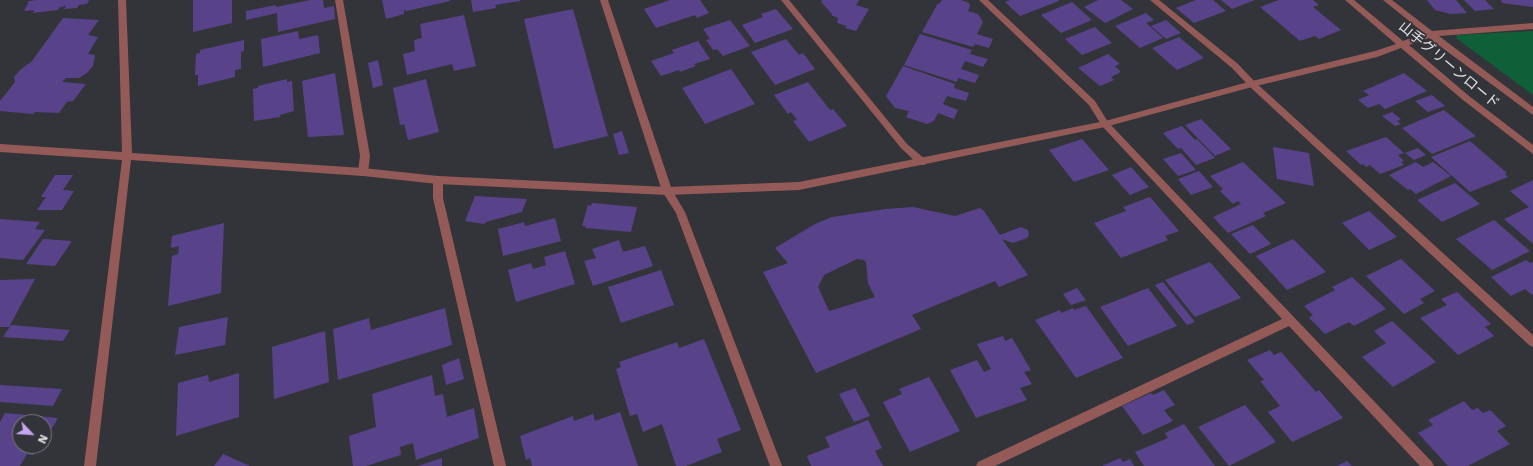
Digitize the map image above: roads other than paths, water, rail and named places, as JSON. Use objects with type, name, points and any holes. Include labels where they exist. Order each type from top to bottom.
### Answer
[{"type":"street","points":[[90,466],[127,156],[122,0]]},
{"type":"street","points":[[339,0],[365,156],[364,172]]},
{"type":"street","points":[[604,0],[608,6],[667,191],[680,212],[773,465]]},
{"type":"street","points":[[785,0],[904,146],[922,162]]},
{"type":"street","points":[[983,0],[1092,103],[1105,124],[1428,466]]},
{"type":"street","points":[[1154,0],[1235,66],[1252,84],[1533,342]]},
{"type":"street","name":"山手グリーンロード","points":[[1350,0],[1466,98],[1533,150]]},
{"type":"street","name":"山手グリーンロード","points":[[1387,0],[1533,112]]},
{"type":"street","points":[[0,148],[364,172],[438,180],[667,191],[799,186],[1105,124],[1252,84],[1377,54],[1430,34],[1533,26]]},
{"type":"street","points":[[438,180],[438,198],[500,466]]},
{"type":"street","points":[[982,466],[1290,320]]}]
